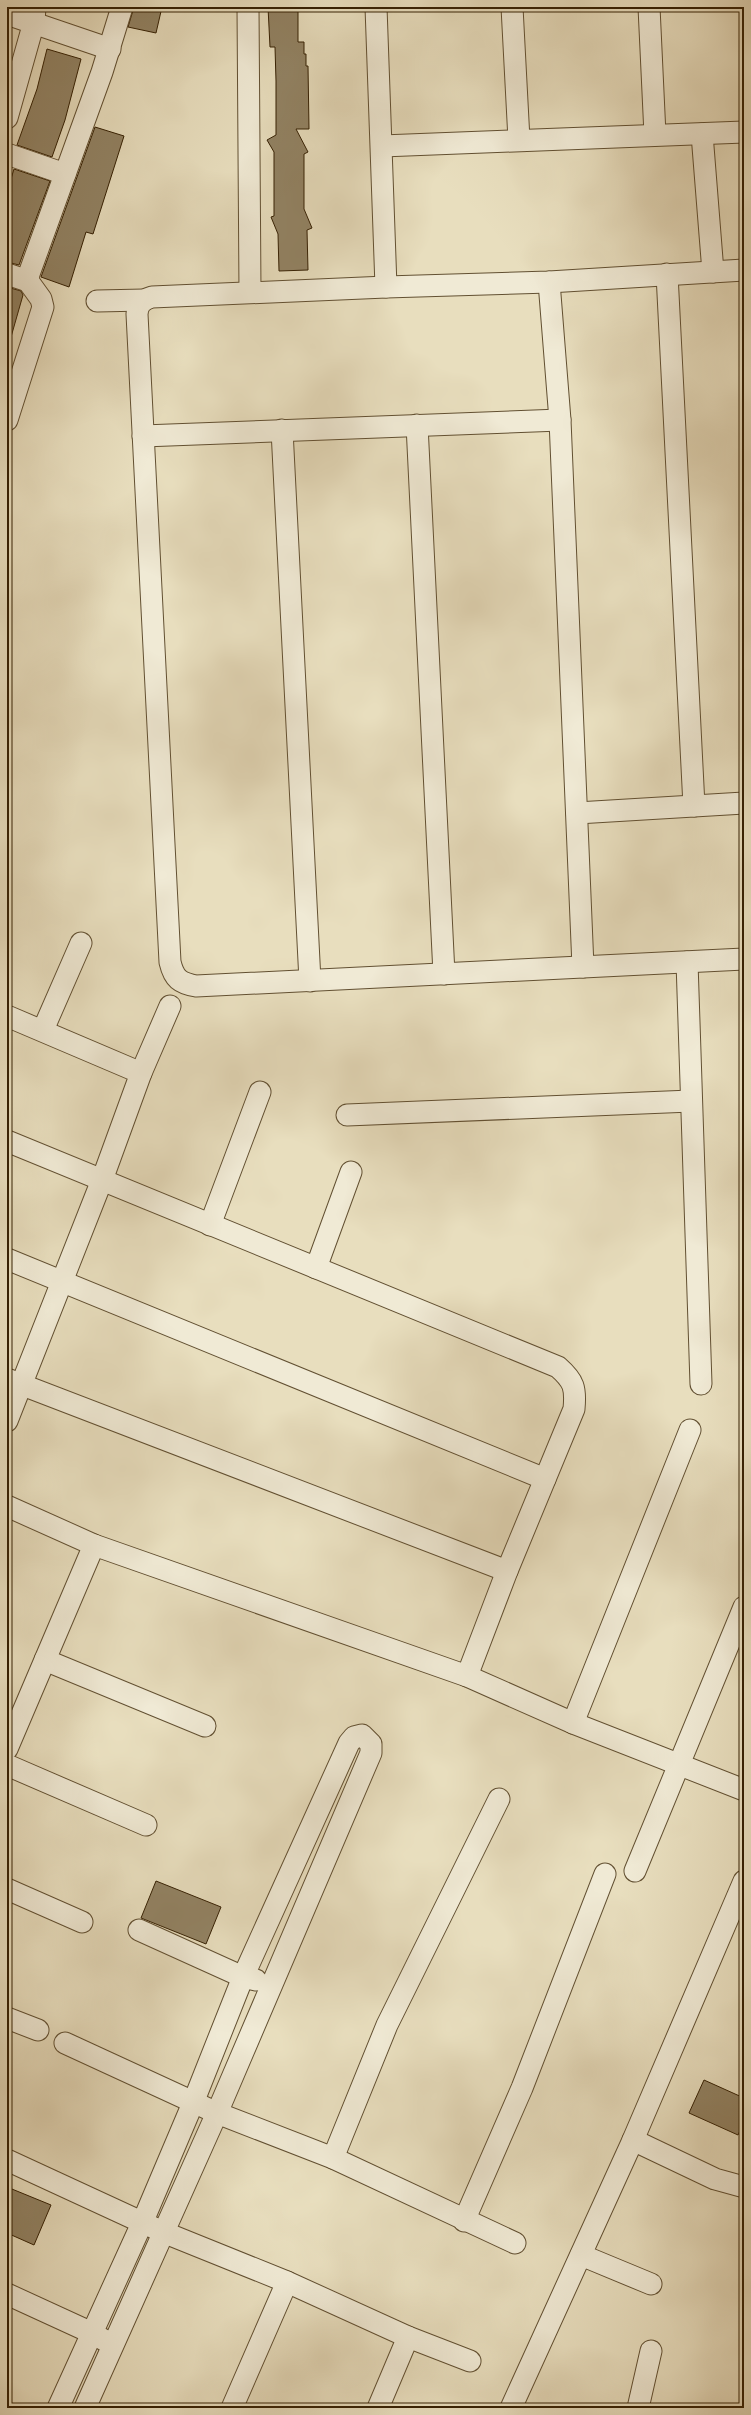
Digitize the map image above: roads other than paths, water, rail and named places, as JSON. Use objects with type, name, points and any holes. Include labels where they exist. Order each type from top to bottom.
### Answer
[{"type":"street","points":[[28,281],[110,49],[122,7]]},
{"type":"street","points":[[248,7],[250,292]]},
{"type":"street","points":[[376,7],[386,287]]},
{"type":"street","points":[[512,7],[519,140]]},
{"type":"street","points":[[649,7],[655,136]]},
{"type":"street","points":[[7,14],[34,15],[110,49]]},
{"type":"street","points":[[7,118],[34,15]]},
{"type":"street","points":[[382,146],[744,132]]},
{"type":"street","points":[[702,134],[713,272]]},
{"type":"street","points":[[7,154],[65,174]]},
{"type":"street","points":[[97,301],[144,300],[250,292],[549,282],[744,270]]},
{"type":"street","points":[[7,274],[28,281],[41,299],[43,307],[7,420]]},
{"type":"street","points":[[667,274],[694,806]]},
{"type":"street","points":[[549,282],[560,420],[583,967]]},
{"type":"street","points":[[144,300],[138,305],[137,314],[170,962],[173,974],[181,983],[196,986],[744,959]]},
{"type":"street","points":[[143,436],[560,420]]},
{"type":"street","points":[[417,425],[444,974]]},
{"type":"street","points":[[282,430],[310,981]]},
{"type":"street","points":[[577,813],[744,803]]},
{"type":"street","points":[[43,1030],[81,943]]},
{"type":"street","points":[[687,962],[701,1384]]},
{"type":"street","points":[[7,1421],[14,1382],[62,1282],[102,1180],[141,1073],[170,1006]]},
{"type":"street","points":[[7,1016],[43,1030],[141,1073]]},
{"type":"street","points":[[210,1225],[260,1092]]},
{"type":"street","points":[[347,1115],[691,1101]]},
{"type":"street","points":[[7,1141],[558,1367],[570,1377],[576,1392],[574,1409],[507,1571],[467,1676]]},
{"type":"street","points":[[316,1268],[351,1172]]},
{"type":"street","points":[[7,1259],[545,1479]]},
{"type":"street","points":[[14,1382],[507,1571]]},
{"type":"street","points":[[573,1723],[690,1430]]},
{"type":"street","points":[[7,1506],[94,1545],[467,1676],[573,1723],[744,1790]]},
{"type":"street","points":[[7,1749],[94,1545]]},
{"type":"street","points":[[635,1871],[744,1607]]},
{"type":"street","points":[[45,1660],[205,1726]]},
{"type":"street","points":[[58,2408],[143,2221],[193,2103],[243,1977],[349,1743],[354,1737],[362,1735],[371,1744],[371,1753],[217,2113],[85,2408]]},
{"type":"street","points":[[7,1765],[146,1825]]},
{"type":"street","points":[[333,2158],[387,2025],[499,1799]]},
{"type":"street","points":[[464,2221],[522,2088],[605,1874]]},
{"type":"street","points":[[511,2408],[633,2140],[744,1881]]},
{"type":"street","points":[[7,1889],[82,1922]]},
{"type":"street","points":[[139,1930],[243,1977],[272,1984]]},
{"type":"street","points":[[7,2018],[38,2030]]},
{"type":"street","points":[[65,2044],[193,2103],[333,2158],[464,2221],[515,2243]]},
{"type":"street","points":[[633,2140],[715,2179],[744,2187]]},
{"type":"street","points":[[7,2160],[143,2221],[163,2232],[287,2282],[408,2337],[470,2361]]},
{"type":"street","points":[[581,2255],[651,2284]]},
{"type":"street","points":[[232,2408],[287,2282]]},
{"type":"street","points":[[7,2294],[92,2332],[112,2346]]},
{"type":"street","points":[[378,2408],[408,2337]]},
{"type":"street","points":[[638,2408],[651,2351]]}]
